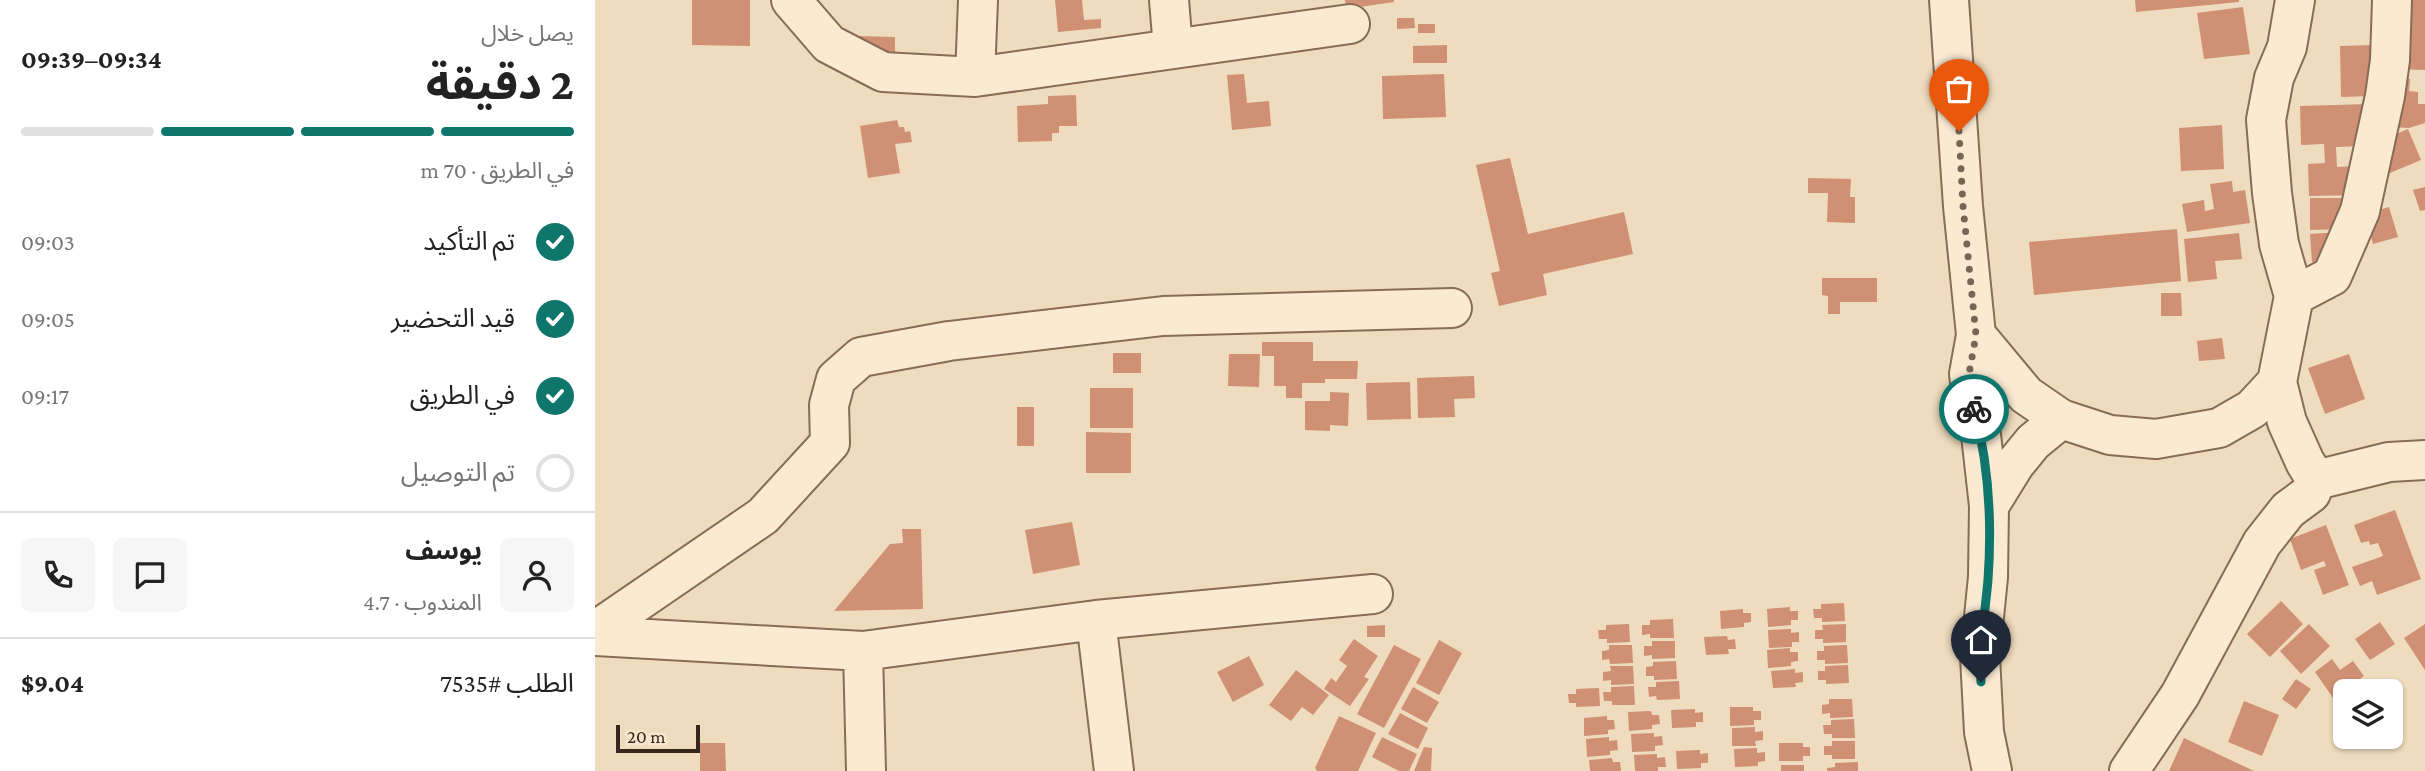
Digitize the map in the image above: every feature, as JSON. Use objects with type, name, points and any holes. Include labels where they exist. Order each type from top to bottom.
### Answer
[{"type":"street","points":[[791,0],[829,44],[883,72],[975,76],[1350,24]]},
{"type":"street","points":[[975,76],[978,0]]},
{"type":"street","points":[[1168,0],[1173,48]]},
{"type":"street","points":[[1948,0],[1963,206],[1976,335],[1969,374],[1981,435],[1989,506],[1988,577],[1980,657],[1985,732],[1992,771]]},
{"type":"street","points":[[2295,0],[2287,47],[2274,78],[2266,120],[2271,193],[2279,244],[2294,296],[2277,382],[2287,422],[2305,463],[2316,480]]},
{"type":"street","points":[[2294,296],[2332,276],[2360,211],[2385,96],[2390,60],[2392,0]]},
{"type":"street","points":[[595,633],[763,516],[830,443],[829,405],[836,379],[860,357],[949,341],[1163,316],[1451,308]]},
{"type":"street","points":[[1976,335],[2026,395],[2061,419],[2110,435],[2156,439],[2219,428],[2252,409],[2277,382]]},
{"type":"street","points":[[1989,506],[2032,442],[2061,419]]},
{"type":"street","points":[[2316,480],[2389,462],[2425,460]]},
{"type":"street","points":[[2129,771],[2180,695],[2262,543],[2288,510],[2311,493],[2316,480]]},
{"type":"street","points":[[595,633],[863,650],[1096,620],[1373,594]]},
{"type":"street","points":[[1096,620],[1114,771]]},
{"type":"street","points":[[863,650],[866,771]]},
{"type":"building","points":[[692,0],[750,0],[750,46],[692,45]]},
{"type":"building","points":[[1055,0],[1082,0],[1084,20],[1101,19],[1101,28],[1058,32]]},
{"type":"building","points":[[1345,0],[1394,0],[1394,2],[1346,9]]},
{"type":"building","points":[[2135,0],[2239,0],[2239,2],[2136,12]]},
{"type":"building","points":[[2395,0],[2425,0],[2425,70],[2392,69]]},
{"type":"building","points":[[2243,7],[2250,54],[2204,59],[2197,13]]},
{"type":"building","points":[[1397,18],[1414,18],[1415,28],[1397,29]]},
{"type":"building","points":[[1418,24],[1435,24],[1435,33],[1418,33]]},
{"type":"building","points":[[858,36],[895,37],[895,53],[858,53]]},
{"type":"building","points":[[1447,45],[1447,63],[1413,63],[1413,46]]},
{"type":"building","points":[[2371,45],[2373,96],[2341,97],[2340,46]]},
{"type":"building","points":[[1244,74],[1247,103],[1269,101],[1271,126],[1232,130],[1227,75]]},
{"type":"building","points":[[1444,74],[1446,117],[1383,119],[1382,76]]},
{"type":"building","points":[[2394,78],[2410,79],[2409,91],[2418,92],[2418,104],[2425,104],[2425,123],[2409,128],[2391,127]]},
{"type":"building","points":[[1076,95],[1077,126],[1059,126],[1059,133],[1052,133],[1052,141],[1018,142],[1017,106],[1048,104],[1048,96]]},
{"type":"building","points":[[2369,104],[2362,146],[2336,147],[2337,167],[2356,166],[2357,195],[2309,196],[2308,164],[2325,163],[2324,144],[2301,145],[2300,106]]},
{"type":"building","points":[[897,120],[899,127],[904,127],[905,132],[910,131],[912,142],[895,144],[900,173],[868,178],[860,126]]},
{"type":"building","points":[[2222,125],[2224,169],[2181,171],[2179,128]]},
{"type":"building","points":[[2408,129],[2421,160],[2378,178],[2387,138]]},
{"type":"building","points":[[1510,158],[1528,234],[1624,212],[1633,254],[1543,274],[1547,295],[1499,306],[1491,273],[1500,271],[1476,165]]},
{"type":"building","points":[[1808,178],[1851,179],[1850,197],[1855,197],[1855,223],[1827,222],[1828,193],[1808,193]]},
{"type":"building","points":[[2232,181],[2233,192],[2245,190],[2250,223],[2187,232],[2182,204],[2204,200],[2205,211],[2214,209],[2210,184]]},
{"type":"building","points":[[2425,187],[2425,210],[2420,211],[2413,190]]},
{"type":"building","points":[[2310,198],[2352,198],[2345,229],[2310,230]]},
{"type":"building","points":[[2389,207],[2398,237],[2373,244],[2365,214]]},
{"type":"building","points":[[2177,229],[2181,281],[2034,295],[2029,242]]},
{"type":"building","points":[[2340,232],[2331,262],[2312,262],[2310,234]]},
{"type":"building","points":[[2239,233],[2242,259],[2215,261],[2217,279],[2188,282],[2184,239]]},
{"type":"building","points":[[1822,278],[1877,278],[1877,302],[1840,302],[1840,314],[1828,314],[1828,296],[1822,295]]},
{"type":"building","points":[[2161,293],[2181,293],[2182,316],[2161,316]]},
{"type":"building","points":[[2222,338],[2225,359],[2199,361],[2197,341]]},
{"type":"building","points":[[1262,342],[1313,342],[1313,361],[1358,361],[1357,379],[1325,379],[1325,383],[1302,383],[1302,398],[1286,398],[1286,386],[1274,386],[1274,356],[1262,356]]},
{"type":"building","points":[[1113,353],[1141,353],[1141,373],[1113,373]]},
{"type":"building","points":[[1229,354],[1260,354],[1259,387],[1228,386]]},
{"type":"building","points":[[2349,354],[2365,399],[2325,414],[2308,368]]},
{"type":"building","points":[[1474,376],[1475,398],[1454,399],[1455,417],[1418,418],[1417,378]]},
{"type":"building","points":[[1410,382],[1411,419],[1367,420],[1366,383]]},
{"type":"building","points":[[1090,388],[1133,388],[1133,428],[1090,428]]},
{"type":"building","points":[[1330,392],[1349,393],[1348,426],[1330,425],[1330,431],[1305,430],[1305,401],[1330,401]]},
{"type":"building","points":[[1017,407],[1034,407],[1034,446],[1017,446]]},
{"type":"building","points":[[1086,432],[1131,433],[1131,473],[1086,473]]},
{"type":"building","points":[[2395,510],[2421,579],[2377,595],[2372,581],[2360,586],[2352,567],[2383,556],[2378,543],[2361,543],[2354,525]]},
{"type":"building","points":[[1072,522],[1080,565],[1033,574],[1025,530]]},
{"type":"building","points":[[2326,525],[2349,585],[2323,595],[2314,570],[2326,566],[2324,561],[2301,570],[2290,539]]},
{"type":"building","points":[[902,529],[921,529],[923,609],[834,611],[890,544],[903,543]]},
{"type":"building","points":[[2281,601],[2303,624],[2270,657],[2247,634]]},
{"type":"building","points":[[1844,603],[1845,621],[1822,622],[1822,618],[1814,618],[1813,609],[1821,609],[1821,604]]},
{"type":"building","points":[[1790,607],[1790,611],[1798,611],[1798,620],[1791,620],[1791,625],[1768,627],[1767,609]]},
{"type":"building","points":[[1743,609],[1743,613],[1751,613],[1751,622],[1744,623],[1744,627],[1721,629],[1720,611]]},
{"type":"building","points":[[1673,619],[1674,638],[1650,638],[1650,634],[1642,635],[1642,625],[1650,625],[1650,620]]},
{"type":"building","points":[[2380,622],[2395,644],[2370,660],[2355,639]]},
{"type":"building","points":[[1629,624],[1630,642],[1607,643],[1607,639],[1599,639],[1598,630],[1606,630],[1606,625]]},
{"type":"building","points":[[1846,624],[1846,642],[1823,643],[1823,639],[1815,639],[1815,630],[1823,630],[1822,625]]},
{"type":"building","points":[[2309,624],[2330,646],[2301,674],[2280,651]]},
{"type":"building","points":[[2425,624],[2425,670],[2404,638]]},
{"type":"building","points":[[1385,625],[1385,637],[1367,637],[1367,626]]},
{"type":"building","points":[[1791,629],[1791,633],[1799,632],[1799,642],[1792,642],[1792,647],[1769,648],[1768,630]]},
{"type":"building","points":[[1727,636],[1728,640],[1735,639],[1736,649],[1728,649],[1729,654],[1706,655],[1704,637]]},
{"type":"building","points":[[1354,639],[1378,656],[1364,677],[1369,679],[1350,706],[1324,689],[1331,678],[1336,682],[1347,666],[1339,660]]},
{"type":"building","points":[[1439,640],[1462,653],[1439,695],[1416,683]]},
{"type":"building","points":[[1652,641],[1675,641],[1675,658],[1652,659],[1652,655],[1644,656],[1644,646],[1652,646]]},
{"type":"building","points":[[1394,645],[1421,659],[1384,728],[1357,714]]},
{"type":"building","points":[[1609,645],[1632,645],[1633,663],[1610,664],[1609,659],[1602,660],[1602,651],[1609,650]]},
{"type":"building","points":[[1847,645],[1848,663],[1825,664],[1825,660],[1817,660],[1817,651],[1824,651],[1824,646]]},
{"type":"building","points":[[1790,648],[1790,652],[1798,652],[1798,661],[1791,662],[1791,666],[1768,668],[1767,650]]},
{"type":"building","points":[[1249,656],[1264,685],[1233,702],[1217,672]]},
{"type":"building","points":[[2332,659],[2340,670],[2353,661],[2364,676],[2360,679],[2333,679],[2333,698],[2315,672]]},
{"type":"building","points":[[1676,661],[1677,679],[1654,680],[1654,676],[1646,676],[1646,667],[1653,666],[1653,662]]},
{"type":"building","points":[[1848,665],[1849,683],[1826,684],[1826,680],[1818,680],[1818,671],[1825,671],[1825,666]]},
{"type":"building","points":[[1610,666],[1633,666],[1634,684],[1611,685],[1611,680],[1603,681],[1603,672],[1611,671]]},
{"type":"building","points":[[1795,669],[1795,673],[1803,672],[1803,682],[1795,683],[1796,687],[1773,688],[1771,671]]},
{"type":"building","points":[[1296,670],[1329,695],[1313,715],[1302,707],[1291,721],[1269,705]]},
{"type":"building","points":[[2296,679],[2311,689],[2296,709],[2282,699]]},
{"type":"building","points":[[1679,681],[1680,699],[1657,700],[1656,696],[1649,697],[1648,687],[1656,687],[1656,682]]},
{"type":"building","points":[[1634,686],[1635,705],[1612,705],[1612,701],[1604,701],[1603,692],[1611,692],[1611,687]]},
{"type":"building","points":[[1413,687],[1439,702],[1427,723],[1401,709]]},
{"type":"building","points":[[1599,688],[1600,706],[1576,707],[1576,703],[1569,703],[1568,694],[1576,694],[1576,689]]},
{"type":"building","points":[[1829,699],[1852,699],[1853,717],[1830,718],[1830,713],[1822,714],[1822,705],[1829,704]]},
{"type":"building","points":[[2244,701],[2279,715],[2262,756],[2228,742]]},
{"type":"building","points":[[1730,707],[1753,707],[1753,711],[1761,711],[1761,720],[1754,720],[1754,725],[1730,726]]},
{"type":"building","points":[[1695,709],[1695,713],[1703,712],[1703,722],[1696,722],[1696,727],[1672,728],[1671,710]]},
{"type":"building","points":[[1651,711],[1652,715],[1659,715],[1660,724],[1652,725],[1652,729],[1629,731],[1628,712]]},
{"type":"building","points":[[1400,713],[1428,728],[1418,749],[1388,734]]},
{"type":"building","points":[[1339,716],[1376,733],[1358,771],[1317,771],[1315,768]]},
{"type":"building","points":[[1607,716],[1607,720],[1614,720],[1615,729],[1608,730],[1608,734],[1584,736],[1584,718]]},
{"type":"building","points":[[1854,719],[1855,738],[1832,738],[1832,734],[1824,734],[1823,725],[1831,725],[1831,720]]},
{"type":"building","points":[[1755,727],[1755,732],[1763,731],[1763,740],[1755,741],[1756,746],[1732,746],[1732,728]]},
{"type":"building","points":[[1654,733],[1654,737],[1662,736],[1663,745],[1655,746],[1655,751],[1632,752],[1631,734]]},
{"type":"building","points":[[1382,737],[1417,754],[1409,771],[1399,771],[1372,757]]},
{"type":"building","points":[[1609,737],[1609,741],[1617,740],[1618,750],[1610,751],[1610,755],[1587,757],[1586,739]]},
{"type":"building","points":[[2184,738],[2254,771],[2169,771]]},
{"type":"building","points":[[1832,741],[1855,741],[1855,759],[1832,759],[1832,755],[1824,755],[1824,746],[1832,746]]},
{"type":"building","points":[[700,743],[725,743],[726,771],[700,771]]},
{"type":"building","points":[[1779,743],[1803,743],[1803,747],[1810,747],[1810,756],[1803,756],[1803,761],[1779,761]]},
{"type":"building","points":[[1424,747],[1432,748],[1431,771],[1414,771]]},
{"type":"building","points":[[1757,748],[1757,753],[1765,752],[1765,761],[1758,762],[1758,766],[1735,767],[1734,749]]},
{"type":"building","points":[[1700,750],[1700,754],[1708,753],[1708,763],[1701,763],[1701,768],[1677,769],[1676,751]]},
{"type":"building","points":[[1657,754],[1657,758],[1665,757],[1666,767],[1658,767],[1658,771],[1635,771],[1634,755]]},
{"type":"building","points":[[1612,758],[1613,762],[1620,762],[1621,771],[1590,771],[1589,760]]},
{"type":"building","points":[[1858,762],[1858,771],[1827,771],[1827,768],[1835,767],[1835,763]]},
{"type":"building","points":[[1781,765],[1804,765],[1804,771],[1781,771]]},
{"type":"way so far","points":[[1959,131],[1963,206],[1976,335],[1969,374],[1974,409]]},
{"type":"route","points":[[1974,409],[1981,435],[1989,506],[1988,577],[1980,657],[1981,682]]}]
